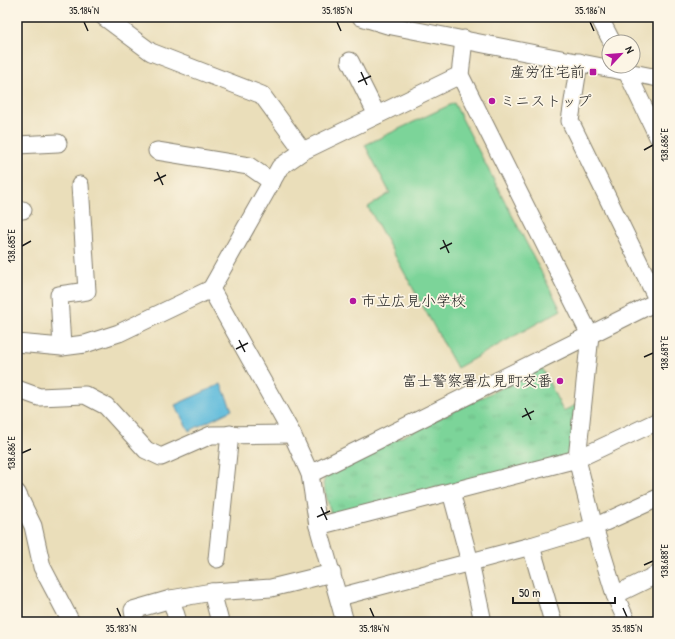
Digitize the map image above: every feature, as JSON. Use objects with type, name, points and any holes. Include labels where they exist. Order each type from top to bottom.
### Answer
[{"type":"street","points":[[104,17],[151,52],[262,95],[303,151]]},
{"type":"street","points":[[361,17],[387,25],[601,65]]},
{"type":"street","points":[[599,17],[608,34]]},
{"type":"street","points":[[464,39],[460,75],[590,335],[577,459],[594,527],[615,596],[627,622]]},
{"type":"street","points":[[350,61],[377,116]]},
{"type":"street","points":[[310,474],[658,301],[570,121],[579,62]]},
{"type":"street","points":[[641,73],[658,78]]},
{"type":"street","points":[[628,74],[658,137]]},
{"type":"street","points":[[17,343],[62,347],[85,344],[119,333],[212,289],[280,167],[303,151],[460,75]]},
{"type":"street","points":[[17,145],[58,143]]},
{"type":"street","points":[[157,151],[249,166],[272,182]]},
{"type":"street","points":[[62,347],[59,295],[87,291],[80,185]]},
{"type":"street","points":[[212,289],[292,434],[310,474],[318,526],[345,622]]},
{"type":"street","points":[[17,389],[39,397],[85,395],[106,406],[146,450],[161,457],[211,435],[292,434]]},
{"type":"street","points":[[318,526],[577,459],[658,421]]},
{"type":"street","points":[[216,559],[230,434]]},
{"type":"street","points":[[451,492],[470,562],[483,622]]},
{"type":"street","points":[[17,495],[33,526],[42,568],[71,622]]},
{"type":"street","points":[[339,597],[531,546],[594,527],[658,498]]},
{"type":"street","points":[[531,546],[553,622]]},
{"type":"street","points":[[135,622],[132,610],[172,599],[212,592],[271,588],[332,573]]},
{"type":"street","points":[[615,596],[658,574]]},
{"type":"street","points":[[212,592],[220,622]]},
{"type":"street","points":[[172,599],[178,622]]},
{"type":"green space","points":[[454,103],[561,310],[457,368],[368,207],[390,193],[365,145]]},
{"type":"green space","points":[[542,368],[563,411],[576,405],[570,451],[567,456],[331,514],[323,484],[326,474]]},
{"type":"water","points":[[221,384],[232,410],[189,431],[175,405]]},
{"type":"place","name":"産労住宅前","points":[[593,72]]},
{"type":"place","name":"ミニストップ","points":[[492,101]]},
{"type":"place","name":"市立広見小学校","points":[[353,301]]},
{"type":"place","name":"富士警察署広見町交番","points":[[560,381]]}]
